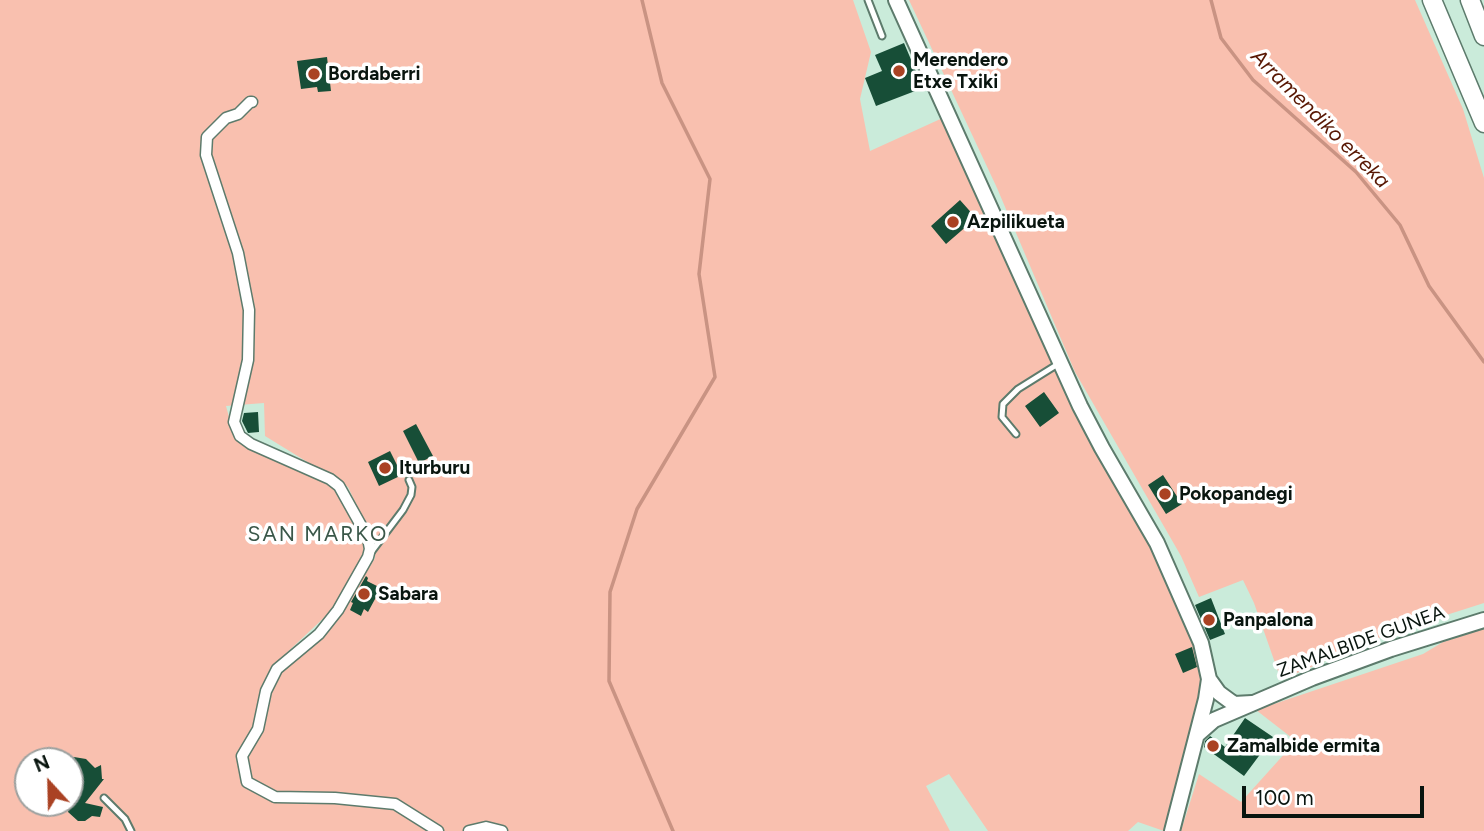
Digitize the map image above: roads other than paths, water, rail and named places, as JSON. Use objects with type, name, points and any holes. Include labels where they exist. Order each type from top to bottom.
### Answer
[{"type":"highway","points":[[1432,0],[1484,123]]},
{"type":"highway","points":[[1469,0],[1484,36]]},
{"type":"street","points":[[896,0],[1061,363],[1102,448],[1157,543],[1206,661],[1209,679],[1172,831]]},
{"type":"street","points":[[252,102],[245,109],[226,118],[207,137],[206,155],[238,253],[249,310],[248,359],[234,422],[240,436],[251,444],[330,478],[339,486],[368,538],[368,557],[338,610],[319,634],[276,669],[266,691],[258,729],[243,757],[247,782],[275,797],[395,804],[438,831]]},
{"type":"street","name":"ZAMALBIDE GUNEA","points":[[1197,735],[1208,723],[1252,704],[1391,649],[1484,620]]},
{"type":"street","points":[[1209,679],[1219,693],[1234,704]]},
{"type":"street","points":[[1201,718],[1211,710],[1234,704],[1252,704]]},
{"type":"street","points":[[469,831],[486,827],[502,831]]},
{"type":"lane","points":[[868,0],[882,36]]},
{"type":"lane","points":[[1016,434],[1002,417],[1003,404],[1018,389],[1061,363]]},
{"type":"lane","points":[[368,557],[411,495],[412,487],[408,480]]},
{"type":"lane","points":[[104,798],[125,819],[131,831]]},
{"type":"waterway","points":[[642,0],[662,83],[710,179],[699,274],[715,377],[637,509],[610,592],[609,681],[673,831]]},
{"type":"waterway","name":"Arramendiko erreka","points":[[1211,0],[1221,38],[1253,80],[1356,172],[1400,225],[1429,286],[1484,362]]},
{"type":"place","name":"Merendero Etxe Txiki","points":[[899,71]]},
{"type":"place","name":"Bordaberri","points":[[314,74]]},
{"type":"place","name":"Azpilikueta","points":[[953,222]]},
{"type":"place","name":"Iturburu","points":[[385,468]]},
{"type":"place","name":"Pokopandegi","points":[[1165,494]]},
{"type":"place","name":"Sabara","points":[[364,594]]},
{"type":"place","name":"Panpalona","points":[[1209,620]]},
{"type":"place","name":"Zamalbide ermita","points":[[1213,746]]},
{"type":"district","name":"SAN MARKO","points":[[318,535]]}]
